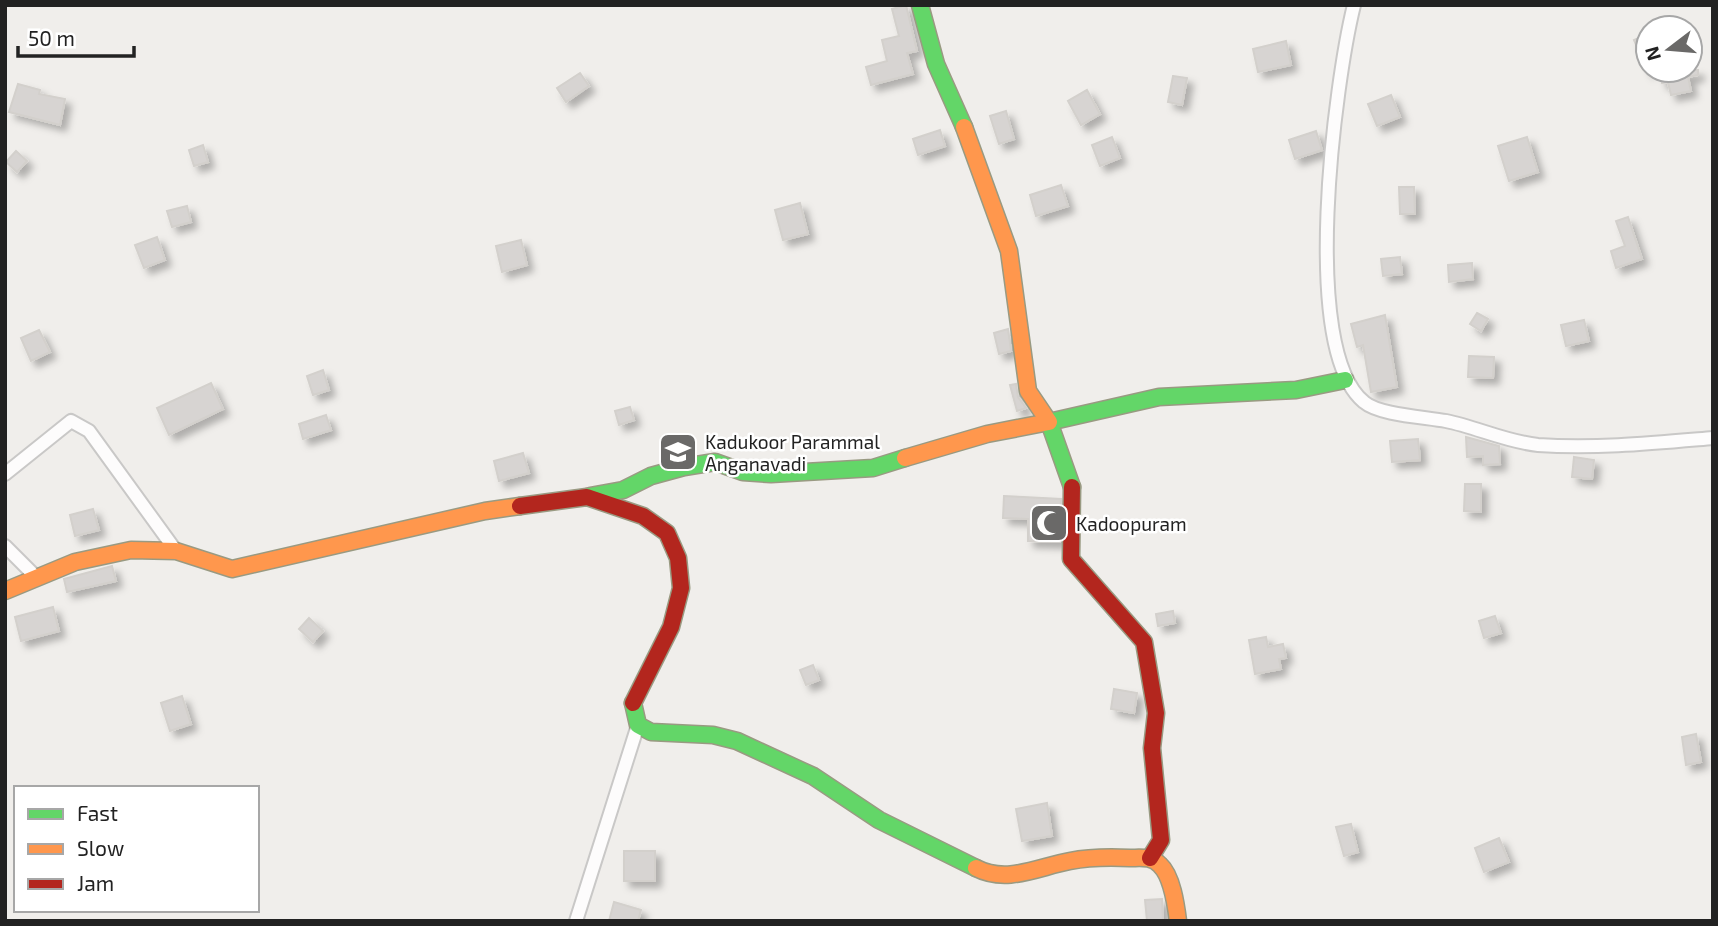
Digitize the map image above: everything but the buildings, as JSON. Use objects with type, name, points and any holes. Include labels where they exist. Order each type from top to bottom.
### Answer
[{"type":"street","points":[[920,5],[936,64],[953,97],[1006,240],[1028,391],[1049,422],[1073,490],[1071,559],[1144,642],[1156,713],[1152,748],[1161,841],[1150,858]]},
{"type":"street","points":[[1354,5],[1344,45],[1332,139],[1325,260],[1336,346],[1345,380],[1365,404],[1536,445],[1623,445],[1713,438]]},
{"type":"street","points":[[5,591],[75,562],[131,550],[176,551],[232,569],[485,512],[623,490],[651,476],[684,467],[715,462],[743,472],[771,474],[873,468],[987,434],[1159,397],[1296,390],[1345,380]]},
{"type":"street","points":[[5,474],[71,421],[89,431],[176,551]]},
{"type":"street","points":[[587,497],[643,516],[655,524],[667,533],[678,558],[681,589],[671,627],[633,698],[632,711],[638,725],[651,732],[713,735],[737,741],[813,776],[879,820],[985,873],[1018,875],[1069,861],[1099,857],[1150,858],[1162,866],[1175,901],[1178,921]]},
{"type":"street","points":[[5,546],[37,578]]},
{"type":"street","points":[[576,921],[638,725]]},
{"type":"traffic: fast","points":[[920,5],[936,64],[964,127]]},
{"type":"traffic: fast","points":[[1072,487],[1049,422],[1159,397],[1296,390],[1345,380]]},
{"type":"traffic: fast","points":[[590,496],[623,490],[651,476],[684,467],[715,462],[743,472],[771,474],[873,468],[905,458]]},
{"type":"traffic: fast","points":[[633,703],[638,725],[651,732],[713,735],[737,741],[813,776],[879,820],[976,868]]},
{"type":"traffic: slow","points":[[905,458],[987,434],[1049,422],[1028,391],[1009,251],[964,127]]},
{"type":"traffic: slow","points":[[5,591],[75,562],[131,550],[176,551],[232,569],[485,511],[520,506]]},
{"type":"traffic: slow","points":[[976,868],[999,875],[1023,873],[1085,859],[1150,859],[1157,862],[1168,876],[1178,921]]},
{"type":"traffic: jam","points":[[1072,487],[1071,559],[1144,642],[1156,713],[1152,748],[1161,840],[1150,858]]},
{"type":"traffic: jam","points":[[520,506],[587,497],[643,516],[667,533],[678,558],[681,588],[671,627],[633,703]]},
{"type":"place","name":"Kadukoor Parammal Anganavadi","points":[[678,452]]},
{"type":"place","name":"Kadoopuram","points":[[1049,523]]}]
